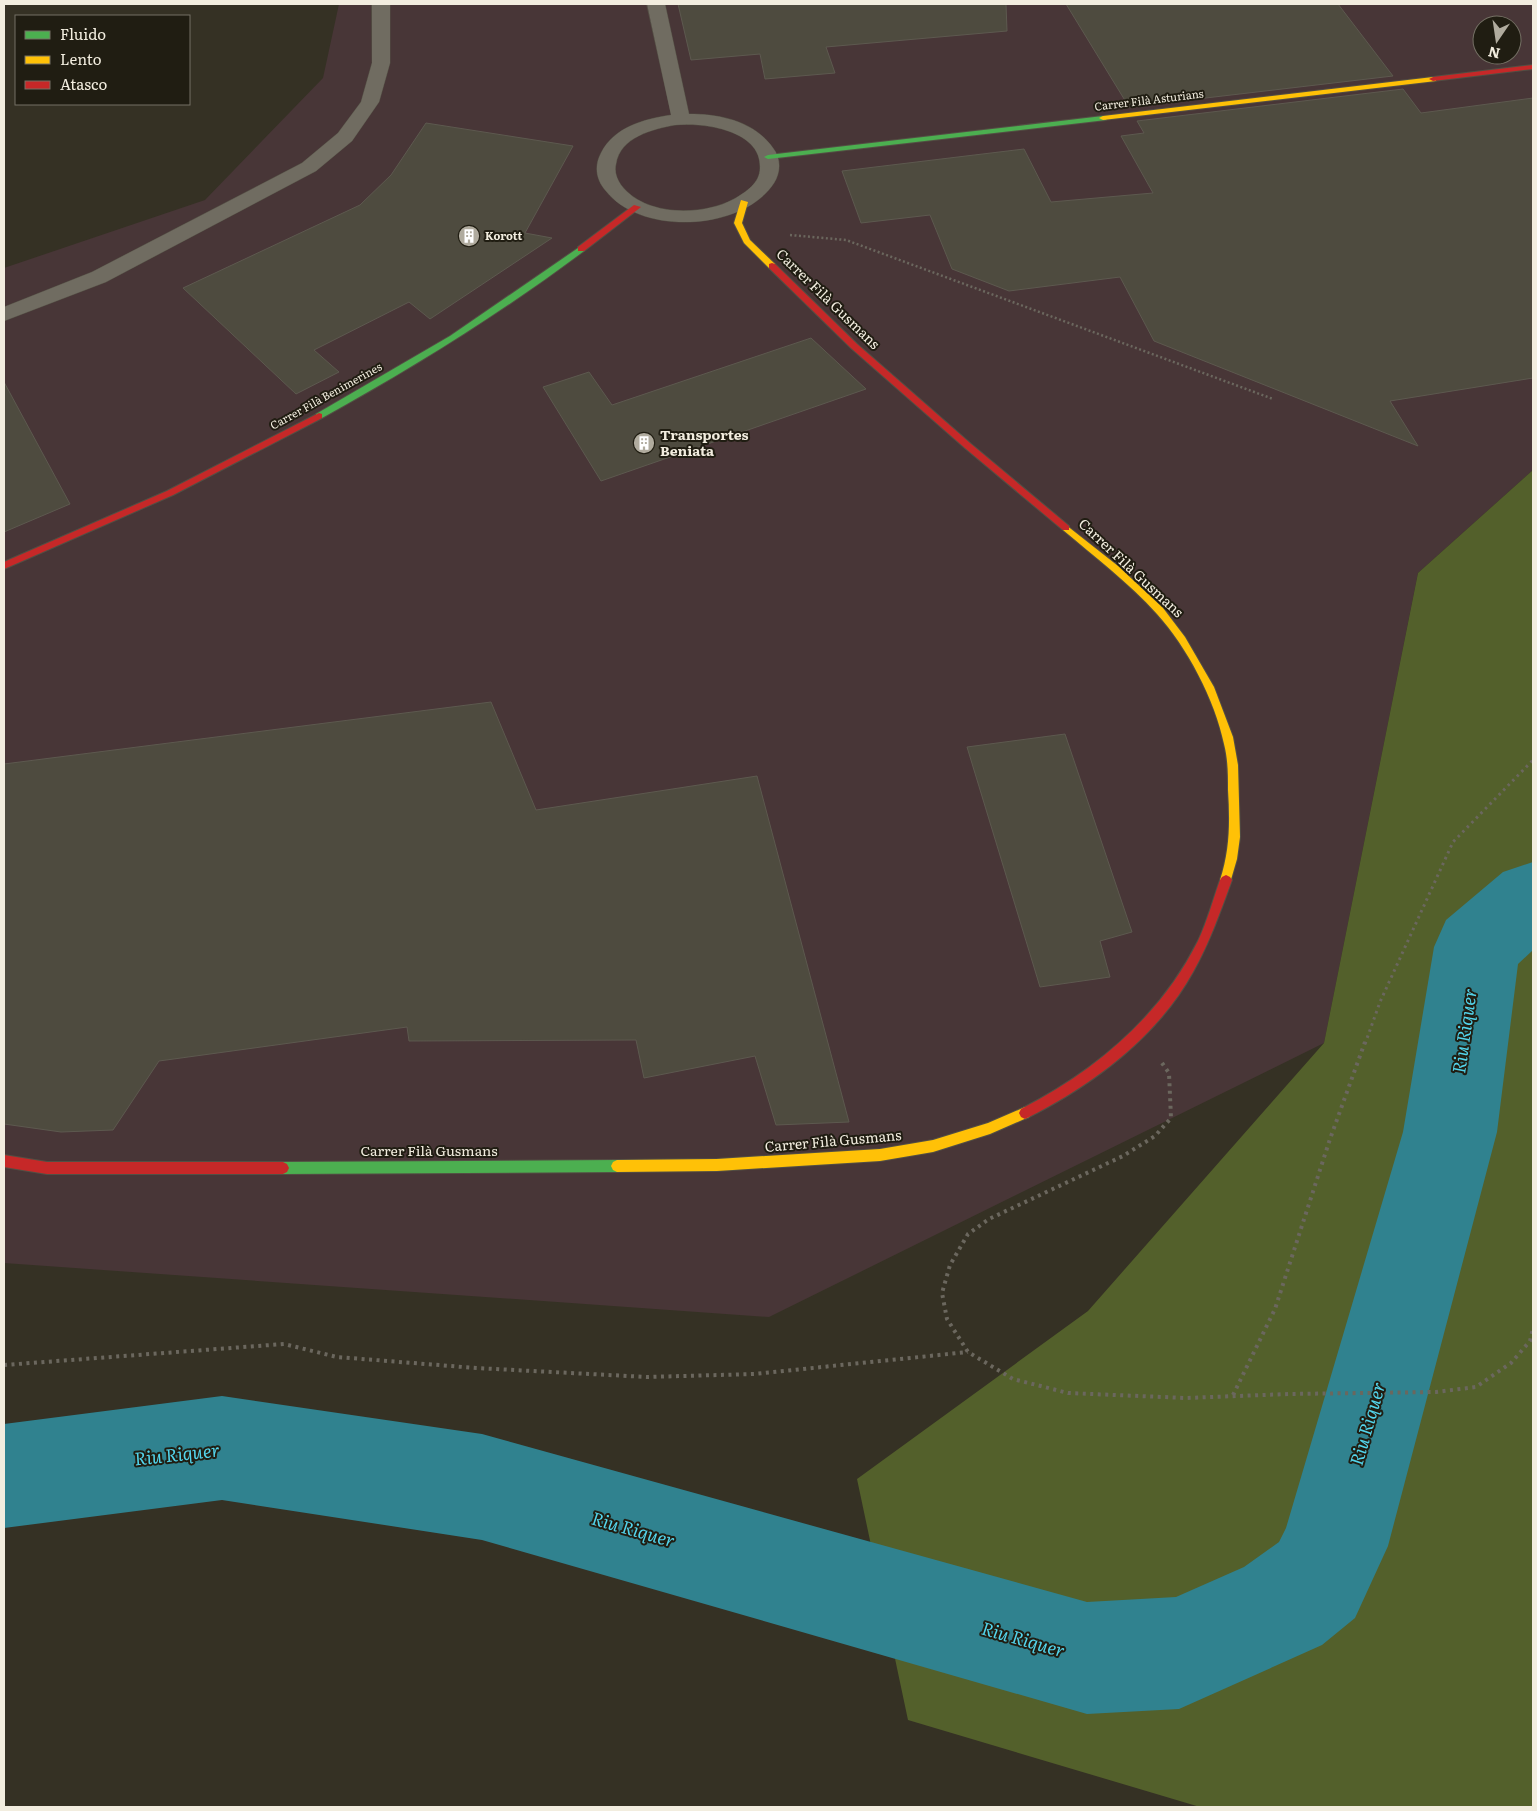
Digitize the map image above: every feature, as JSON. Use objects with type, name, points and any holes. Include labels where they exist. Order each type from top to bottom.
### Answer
[{"type":"street","points":[[4,314],[99,277],[309,167],[345,137],[370,102],[381,63],[381,4]]},
{"type":"street","points":[[656,4],[680,119]]},
{"type":"street","name":"Carrer Filà Asturians","points":[[768,157],[1533,67]]},
{"type":"street","points":[[680,119],[704,119],[720,122],[746,132],[760,144],[768,157],[770,169],[766,181],[758,192],[744,202],[720,212],[692,216],[663,214],[637,207],[620,196],[608,183],[605,168],[608,154],[619,141],[636,130],[657,122],[680,119]]},
{"type":"street","points":[[742,231],[738,223],[744,202]]},
{"type":"street","name":"Carrer Filà Benimerines","points":[[4,566],[169,492],[330,409],[440,345],[529,288],[581,252],[637,207]]},
{"type":"street","name":"Carrer Filà Gusmans","points":[[4,1161],[47,1168],[146,1169],[717,1165],[880,1155],[933,1146],[990,1128],[1033,1109],[1093,1074],[1141,1030],[1175,988],[1202,945],[1231,867],[1236,823],[1233,768],[1228,738],[1202,675],[1174,628],[1159,610],[1097,554],[968,446],[854,346],[746,241],[742,231]]},
{"type":"path","points":[[742,231],[846,240],[1273,399]]},
{"type":"path","points":[[1233,1396],[1275,1309],[1330,1139],[1380,1002],[1453,842],[1533,760]]},
{"type":"path","points":[[1141,1030],[1169,1073],[1171,1118],[1155,1136],[1123,1156],[989,1220],[968,1234],[950,1265],[942,1293],[947,1319],[968,1352],[1013,1379],[1068,1393],[1186,1398],[1289,1394],[1436,1392],[1476,1387],[1511,1363],[1530,1341],[1533,1328]]},
{"type":"path","points":[[4,1365],[284,1344],[337,1357],[476,1368],[648,1376],[754,1374],[968,1352]]},
{"type":"shaded area","points":[[339,4],[1533,4],[1533,470],[1418,573],[1324,1043],[769,1317],[4,1263],[4,268],[205,200],[323,78]]},
{"type":"green space","points":[[1533,470],[1533,1807],[1200,1807],[908,1720],[857,1479],[1088,1311],[1324,1043],[1418,573]]},
{"type":"building","points":[[678,4],[1006,4],[1007,31],[826,47],[835,73],[765,79],[760,54],[691,60]]},
{"type":"building","points":[[1066,4],[1338,4],[1393,76],[1129,107]]},
{"type":"building","points":[[1403,89],[1421,113],[1533,98],[1533,378],[1390,401],[1418,446],[1154,341],[1120,277],[1009,291],[952,269],[930,215],[861,223],[842,171],[1024,149],[1051,202],[1153,193],[1121,136],[1144,133],[1137,121]]},
{"type":"building","points":[[426,123],[573,146],[525,233],[552,238],[430,319],[409,302],[314,350],[339,372],[296,394],[183,288],[360,205],[391,175]]},
{"type":"building","name":"Transportes Beniata","points":[[811,338],[866,389],[601,481],[543,387],[589,372],[612,405]]},
{"type":"building","points":[[4,382],[70,504],[4,532]]},
{"type":"building","points":[[491,702],[536,810],[757,776],[849,1122],[776,1125],[755,1056],[644,1078],[636,1040],[409,1041],[407,1027],[159,1061],[113,1130],[61,1132],[4,1124],[4,764]]},
{"type":"building","points":[[1065,734],[1132,932],[1100,941],[1110,977],[1040,987],[967,747]]},
{"type":"waterway","name":"Riu Riquer","points":[[4,1476],[222,1448],[482,1487],[1087,1658],[1179,1653],[1283,1606],[1317,1580],[1334,1546],[1450,1132],[1477,947],[1533,898]]},
{"type":"traffic: fast","points":[[768,157],[1103,118]]},
{"type":"traffic: fast","points":[[319,416],[387,378],[486,317],[581,249]]},
{"type":"traffic: fast","points":[[283,1168],[617,1166]]},
{"type":"traffic: slow","points":[[1103,118],[1433,79]]},
{"type":"traffic: slow","points":[[744,202],[738,223],[747,241],[772,266]]},
{"type":"traffic: slow","points":[[1066,528],[1127,579],[1160,611],[1182,639],[1209,687],[1228,737],[1231,751],[1235,815],[1232,859],[1226,880]]},
{"type":"traffic: slow","points":[[617,1166],[717,1165],[880,1155],[933,1146],[990,1128],[1025,1113]]},
{"type":"traffic: jam","points":[[1433,79],[1533,67]]},
{"type":"traffic: jam","points":[[581,249],[637,207]]},
{"type":"traffic: jam","points":[[772,266],[854,346],[968,446],[1066,528]]},
{"type":"traffic: jam","points":[[4,566],[170,493],[319,416]]},
{"type":"traffic: jam","points":[[1025,1113],[1051,1100],[1103,1064],[1151,1020],[1171,996],[1188,970],[1206,936],[1226,880]]},
{"type":"traffic: jam","points":[[4,1161],[47,1168],[283,1168]]},
{"type":"place","name":"Korott","points":[[469,236]]},
{"type":"place","name":"Transportes Beniata","points":[[644,443]]}]
